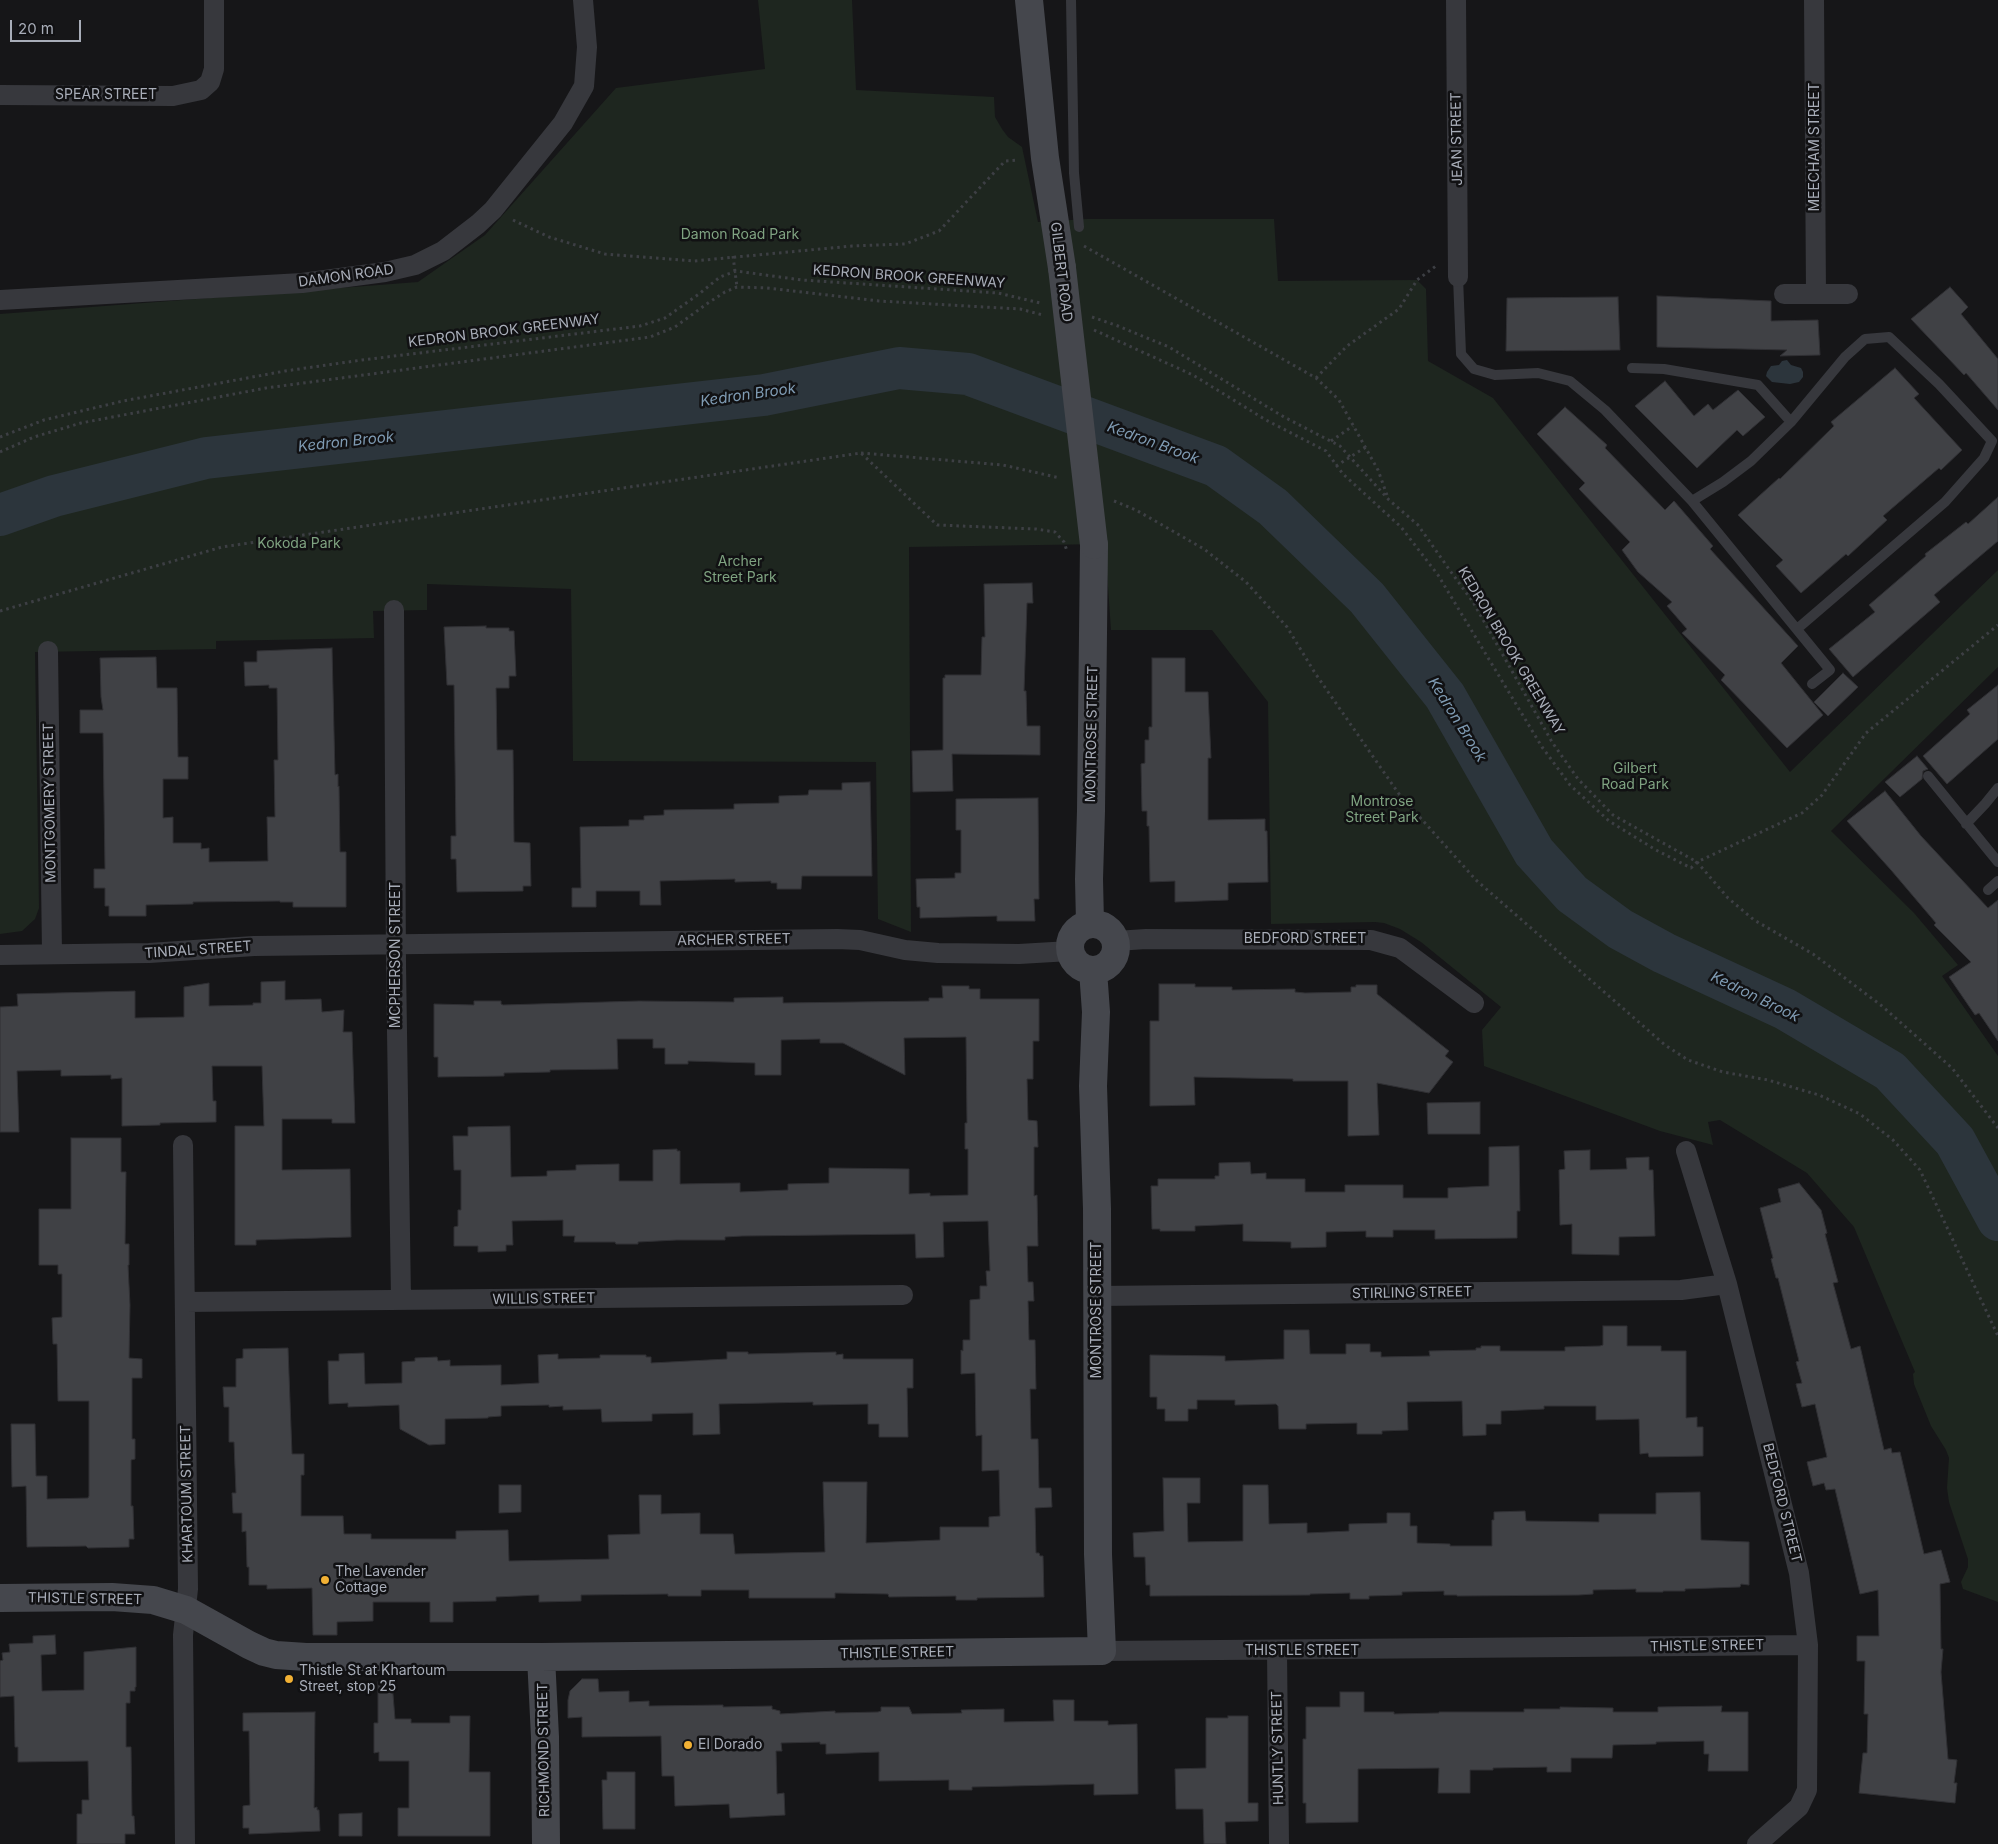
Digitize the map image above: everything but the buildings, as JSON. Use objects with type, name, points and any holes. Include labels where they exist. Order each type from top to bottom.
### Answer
[{"type":"street","name":"SPEAR STREET","points":[[0,95],[173,96],[195,92],[208,84],[214,69],[214,0]]},
{"type":"street","name":"DAMON ROAD","points":[[0,300],[133,291],[302,283],[386,272],[415,265],[443,251],[478,224],[492,210],[562,123],[584,86],[587,47],[583,0]]},
{"type":"street","name":"GILBERT ROAD","points":[[1029,0],[1045,158],[1062,268],[1094,545]]},
{"type":"street","name":"JEAN STREET","points":[[1456,0],[1458,278]]},
{"type":"street","name":"MEECHAM STREET","points":[[1814,0],[1816,294]]},
{"type":"street","points":[[1784,294],[1848,294]]},
{"type":"street","name":"MONTROSE STREET","points":[[1090,924],[1094,545]]},
{"type":"street","name":"MCPHERSON STREET","points":[[394,610],[401,1300]]},
{"type":"street","name":"MONTGOMERY STREET","points":[[48,651],[52,954]]},
{"type":"street","points":[[1090,924],[1104,926],[1109,930],[1116,941],[1117,948],[1112,961],[1100,969],[1094,970],[1081,966],[1072,957],[1070,950],[1070,943],[1077,930],[1090,924]]},
{"type":"street","name":"ARCHER STREET","points":[[396,944],[837,939],[860,940],[905,950],[938,953],[1018,954],[1070,950]]},
{"type":"street","name":"BEDFORD STREET","points":[[1116,941],[1173,939],[1371,940],[1400,948],[1474,1003]]},
{"type":"street","name":"TINDAL STREET","points":[[0,955],[149,953],[254,946],[396,944]]},
{"type":"street","name":"MONTROSE STREET","points":[[1094,970],[1096,1012],[1093,1086],[1097,1296],[1098,1554],[1102,1651]]},
{"type":"street","name":"KHARTOUM STREET","points":[[183,1145],[188,1589],[184,1635],[185,1844]]},
{"type":"street","name":"BEDFORD STREET","points":[[1686,1151],[1727,1284],[1799,1573],[1808,1645],[1808,1790],[1798,1807],[1757,1844]]},
{"type":"street","name":"STIRLING STREET","points":[[1097,1296],[1681,1290],[1727,1284]]},
{"type":"street","name":"WILLIS STREET","points":[[185,1302],[903,1295]]},
{"type":"street","name":"THISTLE STREET","points":[[0,1598],[134,1598],[170,1604],[186,1610],[249,1645],[276,1655],[330,1658],[1808,1645]]},
{"type":"street","name":"HUNTLY STREET","points":[[1277,1651],[1279,1844]]},
{"type":"street","name":"RICHMOND STREET","points":[[541,1657],[545,1737],[546,1844]]},
{"type":"lane","points":[[1072,0],[1074,173],[1079,226]]},
{"type":"lane","points":[[1458,278],[1461,354],[1474,369],[1495,375],[1538,373],[1570,381],[1604,410],[1692,502],[1830,670],[1812,684]]},
{"type":"lane","points":[[1692,502],[1751,461],[1791,422],[1845,357],[1865,338],[1889,337],[1995,439],[1984,458],[1945,502],[1797,629]]},
{"type":"lane","points":[[1632,368],[1664,369],[1758,385],[1791,422]]},
{"type":"lane","points":[[1928,776],[1998,862]]},
{"type":"lane","points":[[1966,824],[1986,804],[1998,788]]},
{"type":"lane","points":[[1988,890],[1998,881]]},
{"type":"path","points":[[492,210],[549,237],[605,254],[694,261],[852,246],[905,244],[939,231],[1005,161],[1045,158]]},
{"type":"path","points":[[1079,226],[1083,246],[1316,378],[1339,400],[1378,470],[1389,500]]},
{"type":"path","points":[[1316,378],[1347,346],[1400,309],[1417,280],[1458,251]]},
{"type":"path","points":[[733,256],[737,288]]},
{"type":"path","name":"KEDRON BROOK GREENWAY","points":[[0,437],[44,420],[123,401],[285,371],[640,326],[665,318],[720,277],[736,272],[802,280],[998,293],[1046,305]]},
{"type":"path","points":[[0,452],[34,436],[81,423],[266,388],[650,337],[675,327],[725,292],[737,288],[767,288],[879,301],[1020,309],[1047,316]]},
{"type":"path","name":"KEDRON BROOK GREENWAY","points":[[1083,314],[1169,347],[1284,417],[1340,446],[1389,500],[1418,525],[1472,602],[1552,742],[1578,779],[1613,815],[1697,862]]},
{"type":"path","points":[[1090,328],[1193,375],[1266,420],[1321,447],[1343,474],[1401,527],[1438,575],[1542,747],[1570,786],[1609,821],[1656,850],[1691,868],[1697,862],[1802,813],[1822,795],[1866,734],[1998,625]]},
{"type":"path","points":[[1331,441],[1354,426]]},
{"type":"path","points":[[1336,466],[1366,447]]},
{"type":"path","points":[[860,453],[936,525],[1036,529],[1055,532],[1064,542],[1068,555]]},
{"type":"path","points":[[0,611],[222,547],[860,453],[1003,465],[1062,478]]},
{"type":"path","points":[[1111,500],[1136,510],[1204,549],[1246,582],[1287,627],[1315,673],[1399,794],[1476,880],[1665,1045],[1688,1060],[1722,1072],[1768,1080],[1819,1095],[1860,1114],[1893,1140],[1920,1170],[1998,1336]]},
{"type":"path","points":[[1697,862],[1728,898],[1754,920],[1814,954],[1882,1006],[1952,1068],[1998,1128]]},
{"type":"green space","points":[[758,0],[852,0],[856,90],[994,97],[995,117],[1008,137],[1022,147],[1038,222],[1087,219],[1274,219],[1278,281],[1417,280],[1426,289],[1428,361],[1493,398],[1790,772],[1998,570],[1998,667],[1831,831],[1914,913],[1958,965],[1942,976],[1998,1056],[1998,1602],[1963,1589],[1961,1582],[1968,1567],[1968,1559],[1949,1502],[1947,1488],[1949,1458],[1931,1426],[1914,1384],[1913,1374],[1915,1372],[1854,1227],[1807,1173],[1720,1120],[1708,1122],[1713,1145],[1660,1131],[1484,1066],[1482,1030],[1501,1007],[1421,942],[1400,929],[1375,922],[1271,924],[1268,702],[1212,630],[1111,630],[1105,544],[909,547],[911,932],[878,919],[876,762],[573,761],[571,589],[427,584],[427,610],[373,611],[374,638],[216,641],[216,649],[35,652],[39,908],[35,919],[22,931],[0,934],[0,314],[418,282],[485,235],[616,88],[765,69]]},
{"type":"shaded area","points":[[1787,360],[1791,365],[1801,368],[1803,377],[1799,382],[1790,384],[1772,382],[1766,376],[1771,366],[1779,365],[1782,361]]},
{"type":"waterway","name":"Kedron Brook","points":[[0,515],[54,496],[206,458],[764,395],[899,368],[968,374],[1216,466],[1273,507],[1367,598],[1445,696],[1534,852],[1572,894],[1620,929],[1664,953],[1785,1009],[1890,1071],[1955,1141],[1998,1220]]},
{"type":"place","name":"The Lavender Cottage","points":[[325,1580]]},
{"type":"place","name":"Thistle St at Khartoum Street, stop 25","points":[[289,1679]]},
{"type":"place","name":"El Dorado","points":[[688,1745]]},
{"type":"park label","name":"Damon Road Park","points":[[740,235]]},
{"type":"park label","name":"Kokoda Park","points":[[299,544]]},
{"type":"park label","name":"Archer Street Park","points":[[740,570]]},
{"type":"park label","name":"Gilbert Road Park","points":[[1635,778]]},
{"type":"park label","name":"Montrose Street Park","points":[[1382,810]]}]
